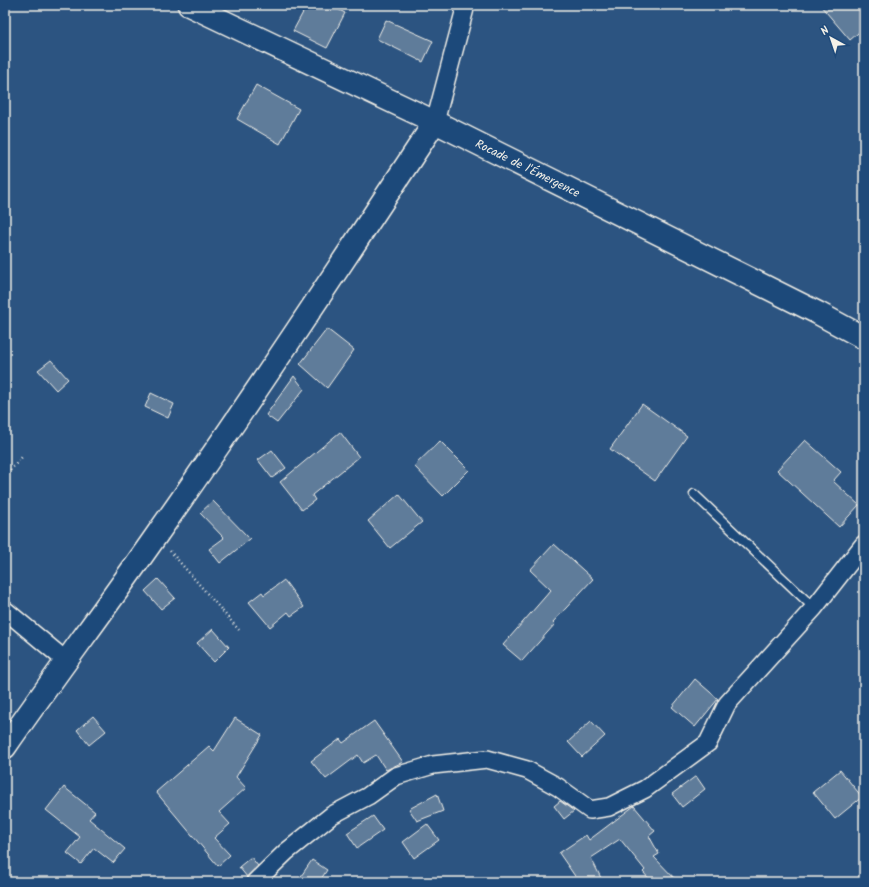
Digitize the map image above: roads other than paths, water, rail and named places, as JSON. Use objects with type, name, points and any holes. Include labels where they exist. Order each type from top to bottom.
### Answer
[{"type":"street","name":"Rocade de l'Émergence","points":[[189,5],[436,122],[818,313],[864,338]]},
{"type":"street","points":[[5,747],[65,660],[158,535],[436,122],[466,5]]},
{"type":"street","points":[[255,882],[286,852],[332,815],[368,796],[396,776],[432,765],[486,759],[527,770],[558,786],[590,810],[609,807],[645,789],[708,744],[727,704],[814,608],[864,544]]},
{"type":"street","points":[[5,610],[65,660]]},
{"type":"lane","points":[[694,494],[814,608]]}]
